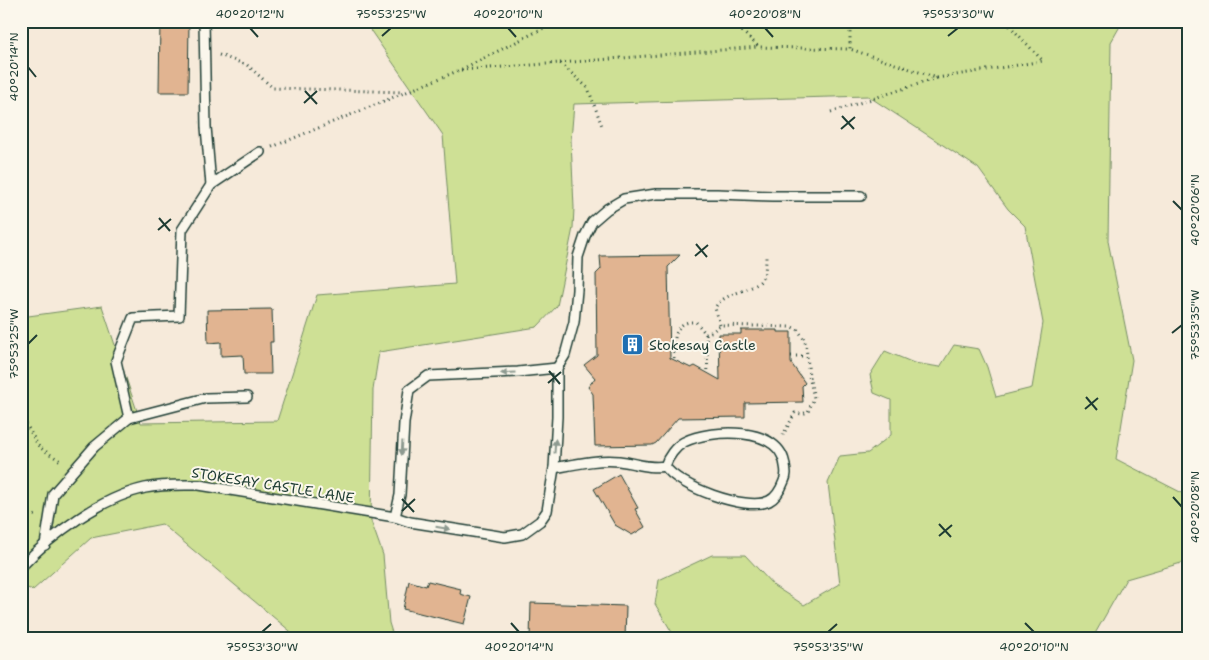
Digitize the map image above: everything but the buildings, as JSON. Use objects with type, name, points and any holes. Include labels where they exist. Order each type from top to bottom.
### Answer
[{"type":"lane","points":[[204,21],[206,127],[211,185]]},
{"type":"lane","points":[[129,418],[116,360],[133,318],[179,316],[182,230],[211,185],[260,152]]},
{"type":"lane","points":[[395,518],[400,495],[404,423],[409,390],[428,376],[518,372],[557,368],[565,355],[574,322],[578,257],[592,222],[607,209],[624,199],[656,194],[861,196]]},
{"type":"lane","name":"STOKESAY CASTLE LANE","points":[[21,567],[74,522],[111,499],[145,488],[169,485],[199,485],[482,534],[506,536],[522,534],[540,521],[547,510],[554,468],[557,368]]},
{"type":"lane","points":[[45,545],[53,494],[94,448],[129,418],[206,398],[247,397]]},
{"type":"lane","points":[[726,432],[747,434],[767,441],[776,447],[785,460],[786,476],[778,494],[768,502],[748,504],[732,502],[680,480],[669,473],[665,466],[669,456],[682,443],[702,436],[726,432]]},
{"type":"lane","points":[[554,468],[592,460],[619,461],[654,468],[665,466]]},
{"type":"path","points":[[260,152],[460,70],[558,21]]},
{"type":"path","points":[[731,21],[759,47]]},
{"type":"path","points":[[850,21],[850,49]]},
{"type":"path","points":[[831,112],[938,78],[1044,61],[1004,21]]},
{"type":"path","points":[[460,70],[759,47],[850,49],[938,78]]},
{"type":"path","points":[[204,50],[247,65],[273,88],[406,92]]},
{"type":"path","points":[[560,63],[588,88],[602,126]]},
{"type":"path","points":[[720,325],[715,308],[726,298],[760,282],[764,275],[766,255]]},
{"type":"path","points":[[674,358],[674,336],[678,329],[690,322],[696,322],[706,334],[708,374]]},
{"type":"path","points":[[706,334],[720,325],[792,327],[803,336],[814,398],[808,412],[802,414],[795,413],[776,447]]},
{"type":"path","points":[[791,356],[806,356]]},
{"type":"path","points":[[21,415],[39,447],[74,469]]},
{"type":"green space","points":[[364,21],[1123,21],[1111,42],[1108,241],[1132,360],[1116,459],[1188,496],[1188,561],[1126,579],[1092,639],[676,639],[655,604],[659,580],[712,555],[745,555],[774,586],[804,605],[840,584],[828,483],[840,456],[868,453],[891,435],[891,400],[874,393],[870,375],[885,351],[914,363],[940,367],[954,345],[979,349],[987,367],[996,397],[1032,388],[1043,323],[1025,226],[1008,209],[978,168],[868,96],[574,104],[571,140],[573,228],[557,306],[537,327],[379,352],[373,390],[371,521],[383,555],[389,623],[394,639],[293,639],[290,631],[162,524],[91,538],[33,590],[21,586],[21,317],[102,306],[141,423],[277,421],[317,295],[455,284],[443,135]]},
{"type":"place","name":"Stokesay Castle","points":[[633,345]]}]
